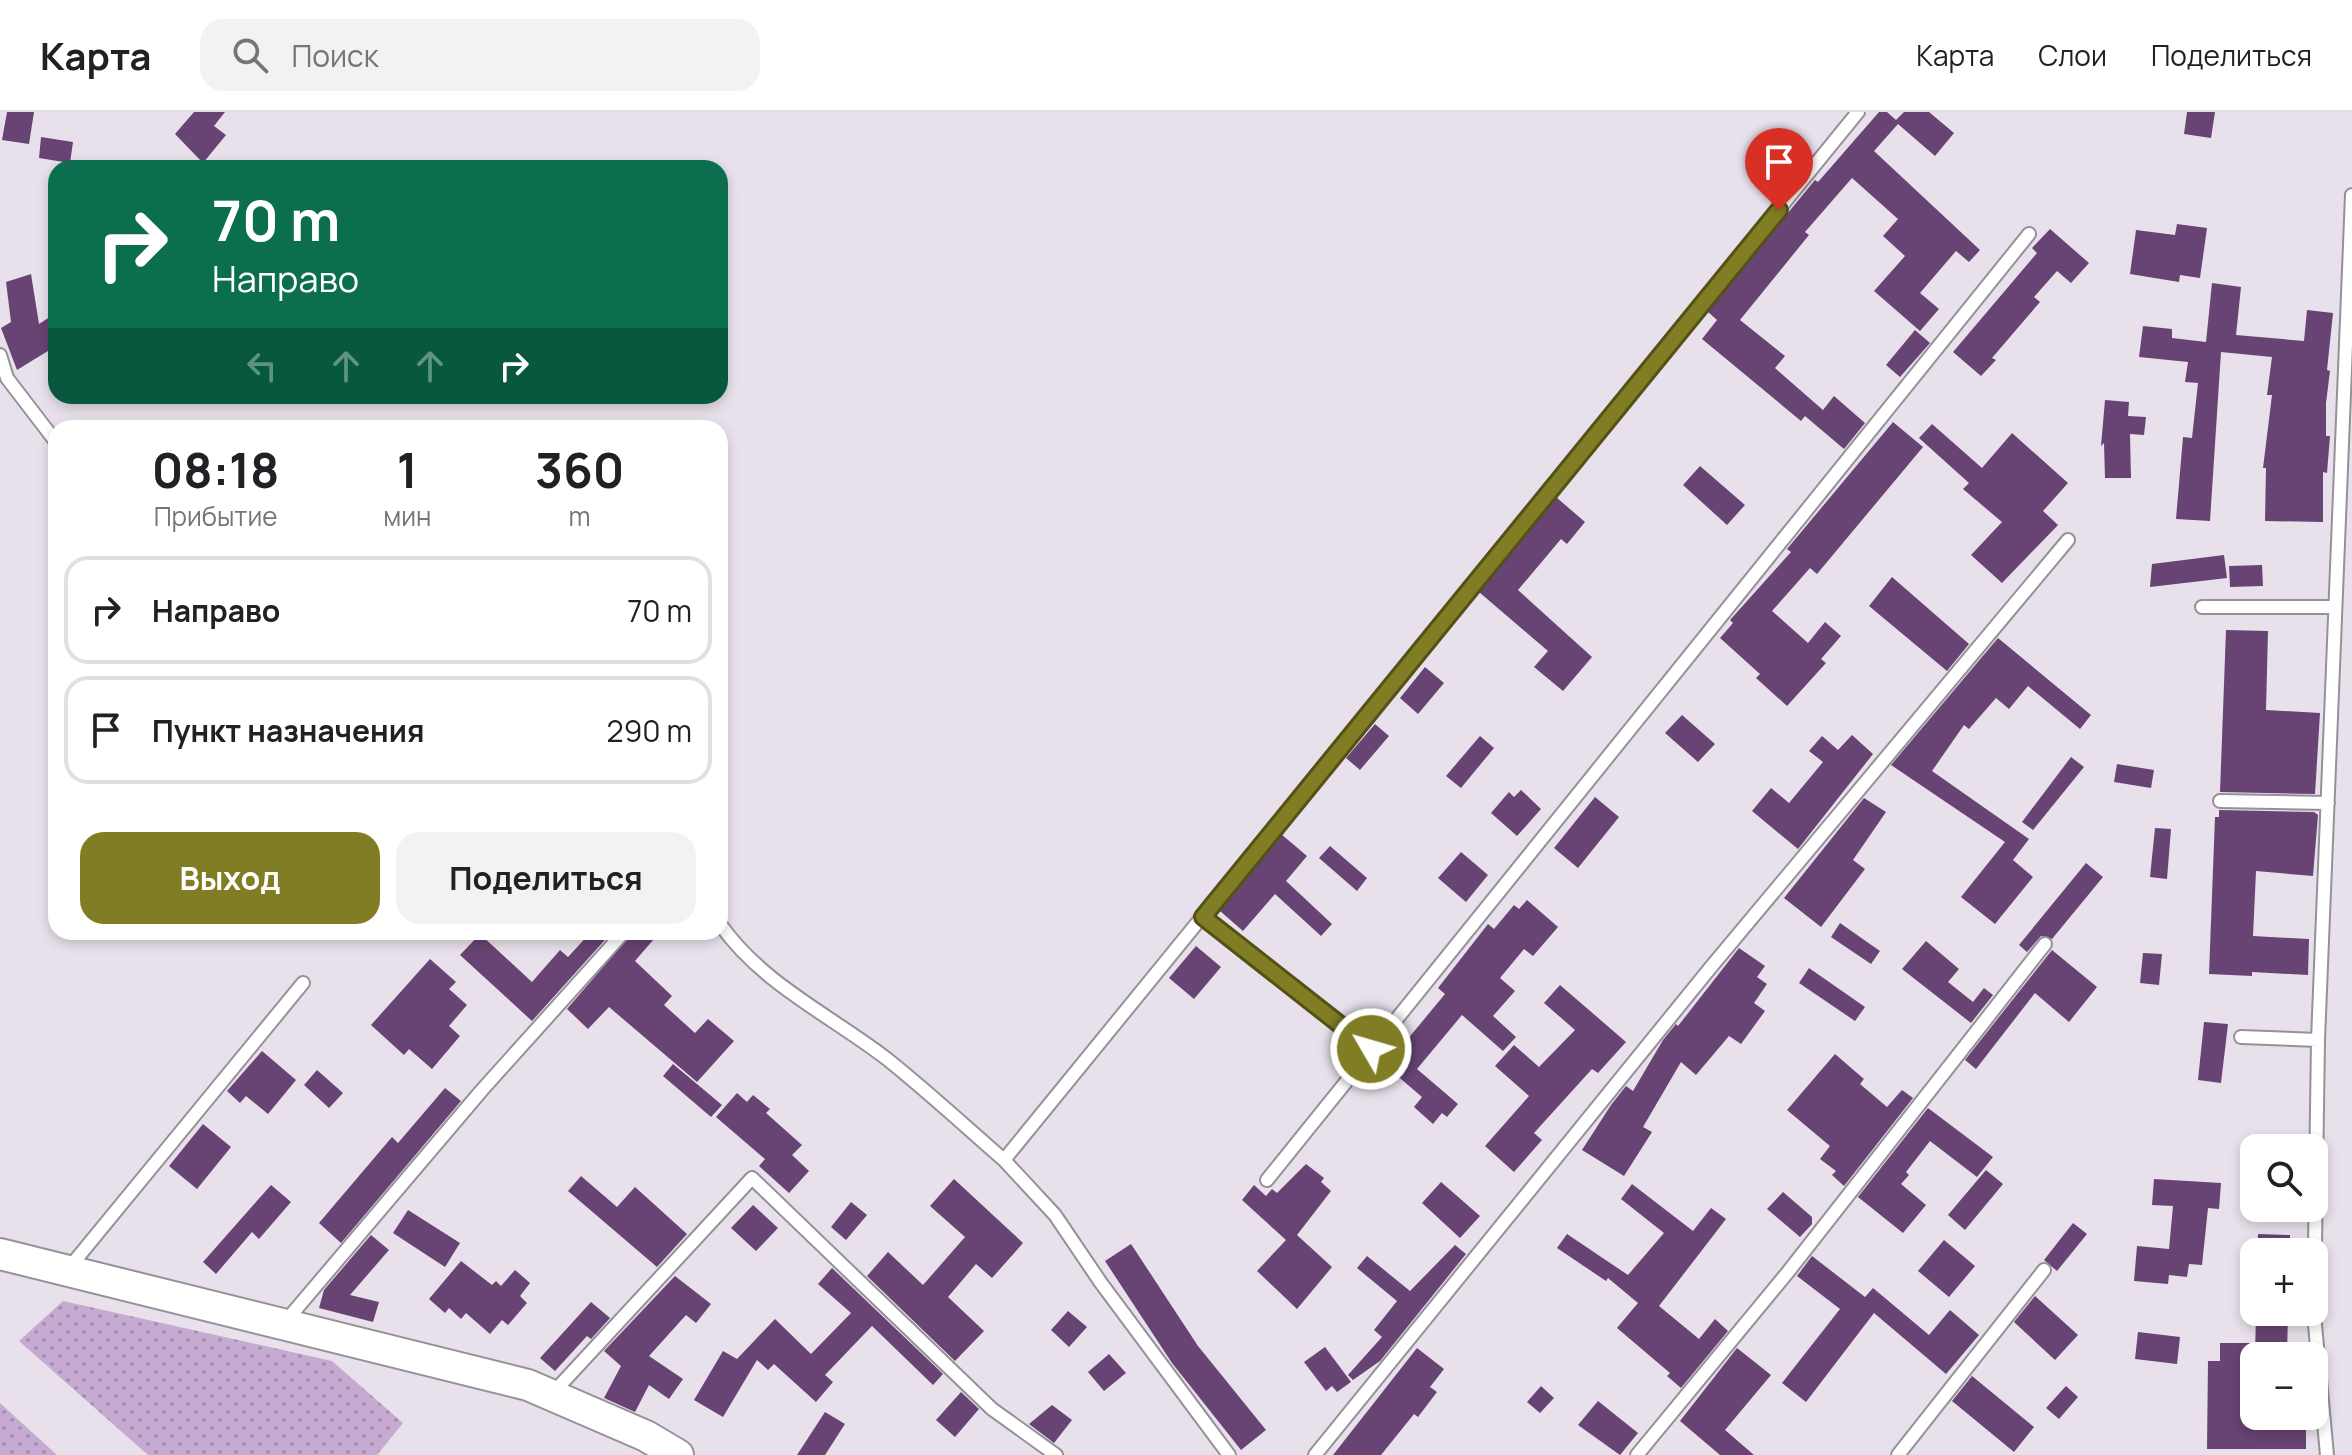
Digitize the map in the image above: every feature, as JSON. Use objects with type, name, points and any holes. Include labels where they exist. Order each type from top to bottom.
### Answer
[{"type":"street","points":[[0,1254],[478,1371],[552,1394],[646,1436],[678,1455]]},
{"type":"lane","points":[[1004,1160],[1858,112]]},
{"type":"lane","points":[[2327,1455],[2314,1314],[2318,1040],[2352,195]]},
{"type":"lane","points":[[1267,1180],[2029,234]]},
{"type":"lane","points":[[0,355],[7,378],[48,432]]},
{"type":"lane","points":[[1315,1455],[1711,967],[2068,540]]},
{"type":"lane","points":[[2202,607],[2334,607]]},
{"type":"lane","points":[[2220,801],[2328,803]]},
{"type":"lane","points":[[1203,917],[1371,1049]]},
{"type":"lane","points":[[728,936],[740,953],[887,1060],[1004,1160],[1055,1215],[1101,1283],[1229,1455]]},
{"type":"lane","points":[[284,1324],[482,1090],[617,940]]},
{"type":"lane","points":[[1637,1455],[1788,1272],[2045,944]]},
{"type":"lane","points":[[67,1271],[303,983]]},
{"type":"lane","points":[[2241,1037],[2318,1040]]},
{"type":"lane","points":[[552,1394],[752,1178],[992,1409],[1056,1455]]},
{"type":"lane","points":[[1898,1455],[2044,1270]]},
{"type":"shaded area","points":[[63,1301],[332,1361],[403,1423],[377,1455],[148,1455],[19,1341]]},
{"type":"shaded area","points":[[0,1403],[57,1455],[0,1455]]},
{"type":"building","points":[[7,112],[34,112],[29,144],[2,140]]},
{"type":"building","points":[[194,112],[225,112],[214,126],[226,135],[205,160],[200,160],[175,134]]},
{"type":"building","points":[[1879,112],[1887,112],[1896,120],[1904,112],[1929,112],[1954,133],[1935,156],[1898,124],[1874,151],[1980,250],[1969,262],[1956,251],[1920,293],[1939,309],[1920,331],[1874,291],[1905,256],[1883,236],[1898,219],[1852,178],[1805,232],[1809,235],[1740,320],[1785,356],[1775,368],[1823,410],[1834,396],[1865,423],[1844,449],[1805,416],[1801,421],[1702,339],[1717,320],[1707,311],[1815,180],[1818,182]]},
{"type":"building","points":[[2187,112],[2215,112],[2211,138],[2184,134]]},
{"type":"building","points":[[41,137],[73,142],[70,160],[39,158]]},
{"type":"building","points":[[2177,224],[2207,228],[2200,278],[2180,275],[2179,282],[2130,274],[2136,230],[2175,235]]},
{"type":"building","points":[[2050,229],[2089,263],[2071,283],[2057,271],[2034,297],[2040,302],[1992,358],[1996,360],[1981,376],[1953,352],[2037,253],[2032,248]]},
{"type":"building","points":[[31,274],[39,324],[48,318],[48,351],[17,370],[1,328],[11,322],[6,282]]},
{"type":"building","points":[[2212,283],[2241,287],[2236,335],[2304,341],[2307,310],[2333,313],[2327,370],[2330,371],[2326,436],[2330,436],[2327,473],[2323,472],[2323,522],[2265,521],[2266,468],[2263,468],[2272,395],[2267,395],[2272,357],[2221,352],[2210,521],[2176,519],[2183,437],[2192,438],[2198,383],[2185,382],[2188,362],[2139,357],[2143,326],[2172,329],[2172,338],[2206,342]]},
{"type":"building","points":[[1915,330],[1930,343],[1900,377],[1886,365]]},
{"type":"building","points":[[2105,400],[2129,402],[2128,416],[2146,417],[2144,435],[2130,434],[2131,478],[2105,478],[2104,443],[2101,446]]},
{"type":"building","points":[[1893,422],[1923,447],[1817,574],[1810,568],[1772,611],[1808,643],[1825,622],[1841,636],[1821,659],[1826,663],[1787,706],[1756,678],[1760,674],[1720,638],[1733,623],[1730,620],[1791,552],[1787,549]]},
{"type":"building","points":[[1932,424],[1982,468],[2012,433],[2068,483],[2043,511],[2058,525],[2002,583],[1971,555],[2002,522],[1963,489],[1969,483],[1919,438]]},
{"type":"building","points":[[1700,466],[1745,505],[1727,525],[1683,485]]},
{"type":"building","points":[[1556,497],[1585,522],[1567,544],[1561,539],[1518,590],[1592,657],[1563,691],[1534,667],[1548,651],[1479,592]]},
{"type":"building","points":[[2224,555],[2227,578],[2150,587],[2152,564]]},
{"type":"building","points":[[2262,565],[2263,586],[2230,587],[2229,566]]},
{"type":"building","points":[[1892,577],[1969,644],[1947,671],[1869,606]]},
{"type":"building","points":[[2226,630],[2268,631],[2266,710],[2320,713],[2315,794],[2220,792]]},
{"type":"building","points":[[1998,638],[2091,715],[2080,729],[2028,686],[2009,709],[1996,698],[1969,729],[1964,725],[1932,771],[2029,839],[2013,860],[2033,877],[1995,924],[1961,897],[2005,842],[1891,765]]},
{"type":"building","points":[[1425,667],[1444,683],[1418,714],[1400,698]]},
{"type":"building","points":[[1682,715],[1715,744],[1698,762],[1665,733]]},
{"type":"building","points":[[1375,724],[1389,736],[1360,770],[1346,758]]},
{"type":"building","points":[[1852,735],[1873,754],[1798,849],[1752,811],[1771,788],[1789,803],[1823,762],[1809,751],[1822,736],[1838,750]]},
{"type":"building","points":[[1480,736],[1494,748],[1461,788],[1446,776]]},
{"type":"building","points":[[2071,757],[2084,767],[2033,830],[2022,822]]},
{"type":"building","points":[[2117,764],[2154,770],[2151,788],[2114,782]]},
{"type":"building","points":[[1521,790],[1541,809],[1517,836],[1491,813],[1509,792],[1514,797]]},
{"type":"building","points":[[1595,797],[1619,817],[1578,868],[1554,848]]},
{"type":"building","points":[[1864,798],[1886,812],[1853,860],[1865,869],[1821,927],[1784,898]]},
{"type":"building","points":[[2219,810],[2314,812],[2318,815],[2313,876],[2256,871],[2253,936],[2309,939],[2308,975],[2252,972],[2252,976],[2209,974],[2215,817],[2219,817]]},
{"type":"building","points":[[2155,828],[2171,829],[2167,879],[2150,877]]},
{"type":"building","points":[[1281,834],[1307,856],[1286,881],[1332,924],[1321,936],[1275,894],[1243,931],[1220,911]]},
{"type":"building","points":[[1330,846],[1367,878],[1357,891],[1319,858]]},
{"type":"building","points":[[1461,852],[1488,875],[1466,902],[1438,878]]},
{"type":"building","points":[[2086,863],[2103,877],[2052,939],[2041,936],[2027,952],[2019,945]]},
{"type":"building","points":[[1527,900],[1558,927],[1533,956],[1524,949],[1500,978],[1515,991],[1493,1016],[1516,1037],[1503,1051],[1462,1015],[1417,1069],[1458,1104],[1447,1117],[1442,1113],[1433,1124],[1414,1107],[1422,1097],[1380,1061],[1392,1048],[1397,1052],[1445,994],[1438,988],[1488,924],[1494,929],[1514,905],[1519,909]]},
{"type":"building","points":[[1840,923],[1880,951],[1871,964],[1831,937]]},
{"type":"building","points":[[474,940],[486,940],[532,982],[560,950],[568,957],[584,940],[605,940],[532,1021],[460,955]]},
{"type":"building","points":[[626,940],[653,940],[635,961],[672,996],[664,1005],[695,1033],[708,1019],[734,1041],[697,1082],[609,1007],[588,1029],[567,1009]]},
{"type":"building","points":[[1926,941],[1959,969],[1948,982],[1973,1002],[1984,988],[1993,995],[1971,1023],[1902,969]]},
{"type":"building","points":[[1196,946],[1221,967],[1194,999],[1169,978]]},
{"type":"building","points":[[1739,948],[1765,966],[1757,977],[1767,984],[1754,1003],[1765,1011],[1741,1044],[1729,1036],[1696,1075],[1681,1062],[1643,1127],[1652,1132],[1624,1176],[1582,1150],[1611,1105],[1626,1086],[1633,1091],[1663,1040],[1676,1024],[1678,1026]]},
{"type":"building","points":[[2052,950],[2097,987],[2069,1022],[2035,993],[1976,1069],[1965,1060]]},
{"type":"building","points":[[2143,953],[2162,954],[2159,985],[2140,983]]},
{"type":"building","points":[[430,959],[456,982],[449,989],[467,1005],[449,1026],[460,1036],[432,1069],[409,1049],[404,1055],[371,1025]]},
{"type":"building","points":[[1809,968],[1865,1007],[1855,1021],[1799,983]]},
{"type":"building","points":[[1560,985],[1626,1042],[1598,1073],[1592,1069],[1534,1133],[1542,1140],[1514,1172],[1485,1146],[1529,1096],[1495,1066],[1514,1045],[1539,1067],[1575,1030],[1544,1003]]},
{"type":"building","points":[[2204,1022],[2228,1024],[2221,1083],[2198,1080]]},
{"type":"building","points":[[262,1051],[296,1080],[268,1114],[246,1096],[240,1103],[227,1091]]},
{"type":"building","points":[[1835,1054],[1864,1079],[1860,1084],[1887,1107],[1902,1090],[1913,1098],[1844,1186],[1832,1175],[1836,1171],[1820,1159],[1830,1146],[1787,1110]]},
{"type":"building","points":[[673,1064],[722,1105],[711,1117],[663,1076]]},
{"type":"building","points":[[317,1070],[343,1093],[329,1108],[304,1085]]},
{"type":"building","points":[[445,1088],[461,1101],[341,1243],[319,1223],[392,1137],[398,1143]]},
{"type":"building","points":[[737,1093],[747,1102],[753,1095],[770,1109],[766,1113],[802,1145],[792,1155],[809,1171],[789,1193],[759,1166],[765,1159],[716,1117]]},
{"type":"building","points":[[1928,1108],[1993,1157],[1977,1177],[1930,1141],[1906,1172],[1909,1175],[1901,1184],[1926,1205],[1903,1233],[1858,1197]]},
{"type":"building","points":[[203,1124],[231,1147],[197,1189],[169,1166]]},
{"type":"building","points":[[1306,1164],[1324,1178],[1321,1182],[1331,1191],[1297,1235],[1332,1267],[1297,1309],[1257,1271],[1286,1240],[1242,1200],[1254,1185],[1266,1196],[1272,1189],[1277,1193]]},
{"type":"building","points":[[1986,1170],[2003,1184],[1965,1230],[1948,1215]]},
{"type":"building","points":[[581,1176],[617,1207],[635,1187],[687,1234],[657,1267],[568,1191]]},
{"type":"building","points":[[954,1179],[1023,1243],[992,1278],[976,1264],[948,1297],[984,1331],[955,1361],[867,1276],[888,1252],[923,1285],[965,1237],[930,1206]]},
{"type":"building","points":[[2154,1179],[2221,1183],[2219,1209],[2208,1208],[2202,1265],[2189,1264],[2187,1277],[2169,1275],[2168,1284],[2134,1281],[2137,1246],[2169,1249],[2173,1206],[2152,1205]]},
{"type":"building","points":[[1441,1182],[1480,1216],[1460,1238],[1422,1203]]},
{"type":"building","points":[[1632,1184],[1693,1231],[1711,1208],[1726,1219],[1659,1306],[1699,1339],[1715,1319],[1728,1331],[1681,1388],[1667,1376],[1670,1373],[1617,1328],[1638,1303],[1608,1278],[1606,1281],[1557,1248],[1567,1234],[1628,1275],[1664,1233],[1621,1199]]},
{"type":"building","points":[[271,1185],[291,1202],[259,1239],[252,1232],[216,1274],[203,1262]]},
{"type":"building","points":[[1783,1192],[1812,1217],[1812,1224],[1800,1237],[1767,1209]]},
{"type":"building","points":[[851,1202],[867,1215],[846,1240],[831,1227]]},
{"type":"building","points":[[753,1205],[778,1228],[756,1251],[731,1228]]},
{"type":"building","points":[[408,1210],[460,1243],[445,1267],[393,1233]]},
{"type":"building","points":[[2073,1223],[2087,1234],[2057,1271],[2044,1260]]},
{"type":"building","points":[[2258,1234],[2290,1235],[2290,1238],[2258,1238]]},
{"type":"building","points":[[371,1235],[389,1250],[350,1295],[379,1302],[373,1322],[319,1308],[324,1290]]},
{"type":"building","points":[[1944,1240],[1975,1266],[1949,1297],[1918,1271]]},
{"type":"building","points":[[1131,1244],[1198,1346],[1266,1430],[1241,1450],[1172,1363],[1105,1261]]},
{"type":"building","points":[[1455,1245],[1466,1254],[1380,1361],[1353,1380],[1348,1375],[1382,1337],[1374,1330],[1397,1301],[1357,1268],[1367,1256],[1410,1291]]},
{"type":"building","points":[[1812,1256],[1865,1297],[1873,1288],[1929,1335],[1950,1310],[1979,1335],[1946,1374],[1874,1313],[1806,1402],[1782,1383],[1840,1309],[1797,1276]]},
{"type":"building","points":[[461,1261],[492,1285],[496,1281],[501,1286],[515,1270],[530,1283],[520,1296],[527,1303],[508,1325],[502,1320],[490,1334],[466,1313],[461,1319],[449,1308],[445,1313],[429,1299]]},
{"type":"building","points":[[832,1268],[943,1374],[933,1385],[872,1326],[825,1375],[833,1382],[816,1402],[774,1364],[768,1370],[757,1360],[723,1417],[694,1400],[723,1351],[737,1359],[775,1319],[811,1354],[851,1313],[818,1284]]},
{"type":"building","points":[[675,1276],[711,1304],[696,1323],[686,1315],[649,1356],[683,1379],[669,1399],[649,1385],[635,1412],[604,1398],[621,1366],[604,1351]]},
{"type":"building","points":[[2035,1296],[2078,1335],[2055,1360],[2014,1322]]},
{"type":"building","points":[[591,1302],[610,1318],[591,1339],[587,1336],[555,1371],[540,1358]]},
{"type":"building","points":[[1068,1311],[1087,1327],[1069,1347],[1051,1330]]},
{"type":"building","points":[[2256,1326],[2288,1326],[2287,1342],[2255,1342]]},
{"type":"building","points":[[2138,1332],[2180,1337],[2177,1364],[2135,1359]]},
{"type":"building","points":[[2220,1343],[2240,1343],[2240,1430],[2306,1430],[2306,1449],[2207,1449],[2208,1361],[2220,1361]]},
{"type":"building","points":[[1325,1347],[1351,1382],[1337,1392],[1332,1386],[1326,1391],[1304,1362]]},
{"type":"building","points":[[1417,1348],[1444,1369],[1430,1387],[1437,1392],[1418,1417],[1414,1414],[1381,1455],[1333,1455]]},
{"type":"building","points":[[1737,1348],[1771,1375],[1725,1430],[1754,1455],[1720,1455],[1680,1421]]},
{"type":"building","points":[[1109,1354],[1126,1373],[1104,1391],[1088,1372]]},
{"type":"building","points":[[1972,1376],[2034,1427],[2014,1452],[1952,1401]]},
{"type":"building","points":[[1541,1386],[1554,1398],[1540,1413],[1527,1402]]},
{"type":"building","points":[[2066,1386],[2078,1397],[2059,1419],[2046,1408]]},
{"type":"building","points":[[961,1392],[979,1409],[955,1437],[936,1420]]},
{"type":"building","points":[[1598,1401],[1638,1433],[1620,1455],[1578,1425]]},
{"type":"building","points":[[1052,1405],[1072,1420],[1054,1443],[1029,1424]]},
{"type":"building","points":[[825,1412],[845,1424],[825,1455],[797,1455]]},
{"type":"route","points":[[1371,1049],[1203,917],[1779,210]]}]
